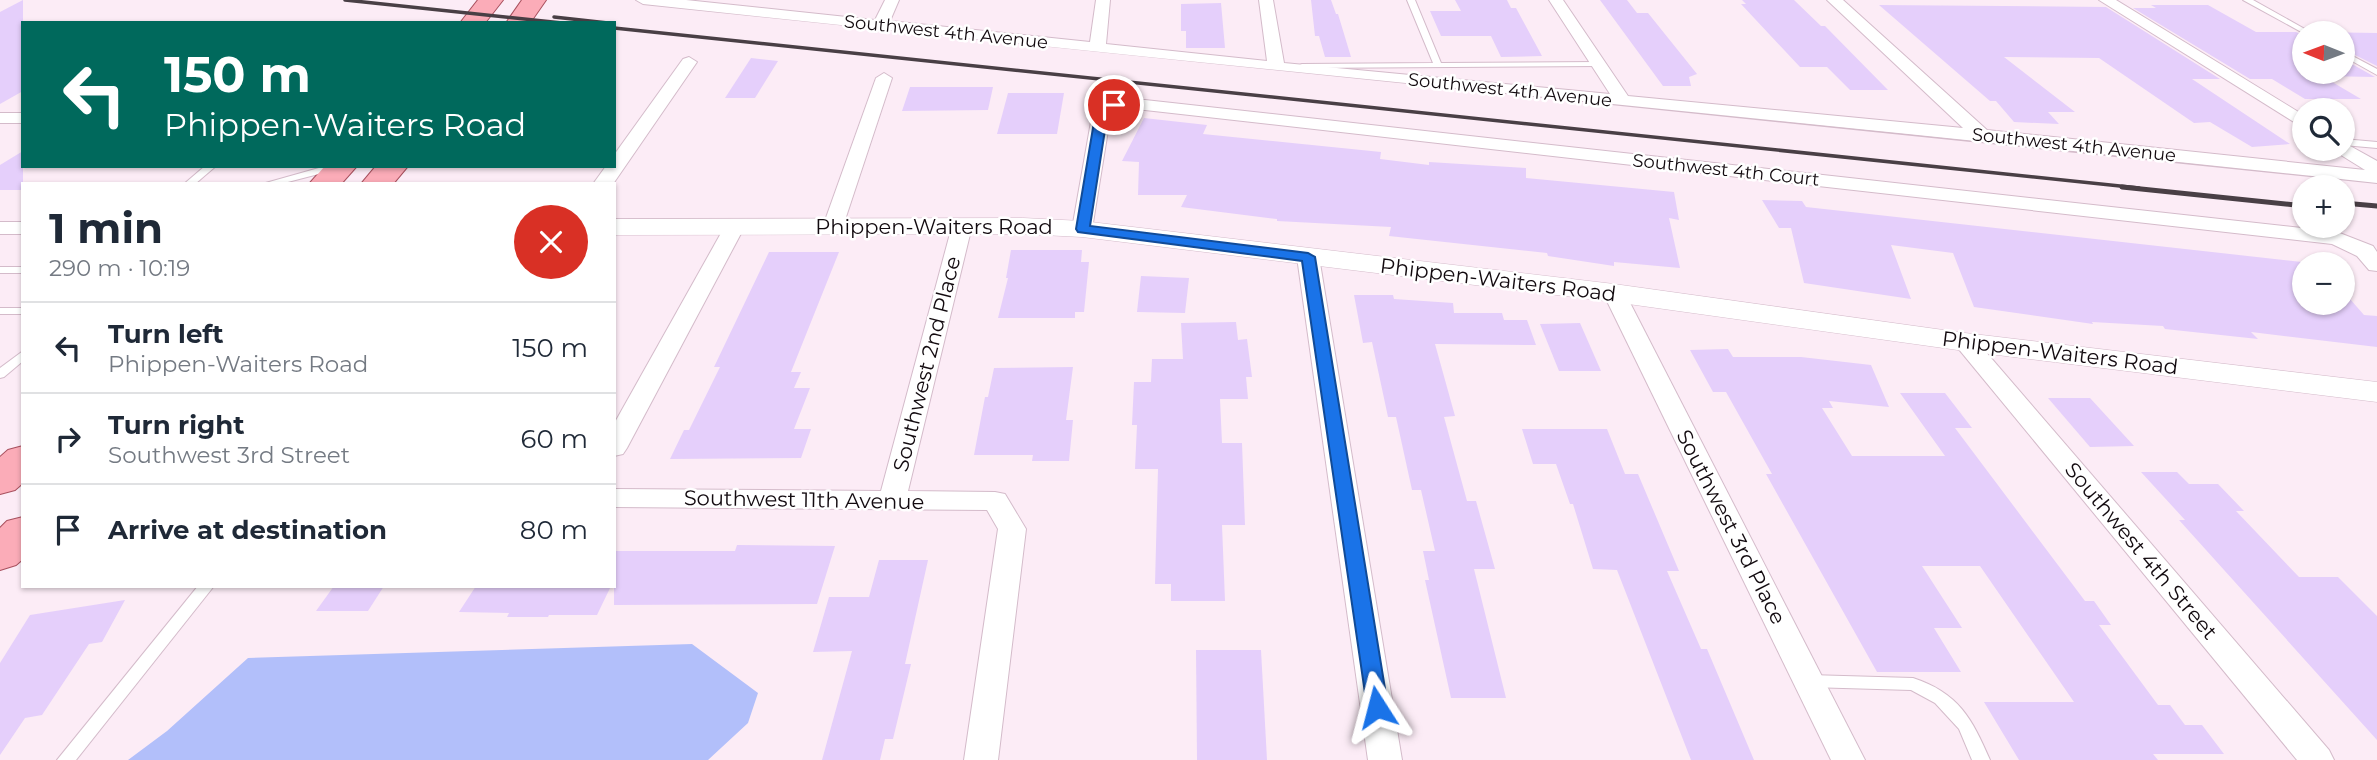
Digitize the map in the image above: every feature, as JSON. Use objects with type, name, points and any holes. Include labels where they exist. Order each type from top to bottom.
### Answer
[{"type":"main road","points":[[474,21],[491,0]]},
{"type":"main road","points":[[527,10],[553,0]]},
{"type":"main road","points":[[326,182],[339,168]]},
{"type":"main road","points":[[378,182],[391,168]]},
{"type":"main road","points":[[0,480],[21,462]]},
{"type":"main road","points":[[0,554],[21,535]]},
{"type":"street","name":"Southwest 4th Avenue","points":[[643,0],[1276,67],[1982,135],[2377,177]]},
{"type":"street","points":[[881,24],[892,0]]},
{"type":"street","points":[[1097,48],[1103,0]]},
{"type":"street","points":[[1266,0],[1276,67]]},
{"type":"street","points":[[1556,0],[1623,100]]},
{"type":"street","points":[[1834,0],[1982,135]]},
{"type":"street","points":[[2106,0],[2292,116]]},
{"type":"street","points":[[616,166],[689,62]]},
{"type":"street","points":[[833,226],[884,78]]},
{"type":"street","name":"Southwest 4th Court","points":[[1082,229],[1101,116],[1114,105],[1159,107],[2344,241]]},
{"type":"street","points":[[0,118],[21,118]]},
{"type":"street","points":[[2355,155],[2372,164]]},
{"type":"street","points":[[616,444],[735,226]]},
{"type":"street","name":"Phippen-Waiters Road","points":[[616,227],[962,226],[1082,229],[1614,293],[1965,342],[2377,392]]},
{"type":"street","name":"Southwest 2nd Place","points":[[892,502],[962,226]]},
{"type":"street","points":[[0,228],[21,228]]},
{"type":"street","points":[[2344,241],[2365,251],[2377,265]]},
{"type":"street","points":[[1308,257],[1385,760]]},
{"type":"street","name":"Southwest 3rd Place","points":[[1614,293],[1848,760]]},
{"type":"street","name":"Southwest 4th Street","points":[[1965,342],[2317,760]]},
{"type":"street","name":"Southwest 11th Avenue","points":[[616,498],[995,501],[1012,529],[981,760]]},
{"type":"lane","points":[[1411,0],[1438,65]]},
{"type":"lane","points":[[2247,0],[2292,24]]},
{"type":"lane","points":[[2356,60],[2377,72]]},
{"type":"lane","points":[[1276,67],[1599,64]]},
{"type":"lane","points":[[2355,143],[2377,145]]},
{"type":"lane","points":[[191,182],[208,168]]},
{"type":"lane","points":[[275,182],[333,168]]},
{"type":"lane","points":[[2344,241],[2377,247]]},
{"type":"lane","points":[[0,270],[21,270]]},
{"type":"lane","points":[[0,311],[21,311]]},
{"type":"lane","points":[[0,373],[21,357]]},
{"type":"lane","points":[[66,760],[205,588]]},
{"type":"lane","points":[[1808,681],[1913,684],[1941,698],[1966,726],[1980,752],[1981,760]]},
{"type":"water","points":[[692,644],[758,693],[748,723],[708,760],[128,760],[167,731],[248,658]]},
{"type":"building","points":[[23,0],[21,92],[0,104],[0,12]]},
{"type":"building","points":[[1311,0],[1331,0],[1351,57],[1325,57],[1319,36],[1315,36]]},
{"type":"building","points":[[1455,0],[1507,0],[1511,8],[1516,8],[1542,56],[1501,57],[1491,36],[1441,36],[1430,11],[1461,11]]},
{"type":"building","points":[[1600,0],[1627,0],[1637,13],[1648,13],[1697,74],[1689,77],[1691,86],[1663,86]]},
{"type":"building","points":[[1742,0],[1794,0],[1821,26],[1825,26],[1888,90],[1850,90],[1827,67],[1800,67],[1741,4],[1746,4]]},
{"type":"building","points":[[1221,3],[1225,48],[1186,48],[1186,31],[1181,31],[1181,4]]},
{"type":"building","points":[[1879,5],[2106,7],[2220,79],[2192,79],[2290,144],[2252,147],[2210,122],[2194,123],[2099,58],[2004,57],[2075,112],[2048,112],[2059,124],[2014,122],[1996,101],[1990,101]]},
{"type":"building","points":[[2151,5],[2208,5],[2256,32],[2292,32],[2292,84],[2336,84],[2361,99],[2303,98],[2272,79],[2250,79],[2133,8],[2156,8]]},
{"type":"building","points":[[2356,33],[2377,33],[2377,66],[2356,56]]},
{"type":"building","points":[[751,58],[778,61],[755,98],[725,98]]},
{"type":"building","points":[[2356,66],[2375,77],[2356,77]]},
{"type":"building","points":[[910,87],[993,87],[988,110],[902,111]]},
{"type":"building","points":[[1008,93],[1064,93],[1057,134],[997,134]]},
{"type":"building","points":[[1144,118],[1207,125],[1203,134],[1381,152],[1380,159],[1429,165],[1429,162],[1526,168],[1526,178],[1674,192],[1679,220],[1669,218],[1680,268],[1614,262],[1614,266],[1548,256],[1547,253],[1389,236],[1391,227],[1277,221],[1181,207],[1187,195],[1138,195],[1139,162],[1122,161]]},
{"type":"building","points":[[21,152],[21,190],[0,190],[0,165]]},
{"type":"building","points":[[1762,200],[1802,201],[1806,207],[2292,261],[2292,315],[2355,315],[2355,305],[2364,315],[2377,316],[2377,347],[2251,332],[2258,339],[2165,329],[2163,326],[2092,322],[2093,324],[1974,307],[1953,253],[1891,245],[1911,299],[1804,283],[1791,228],[1779,228]]},
{"type":"building","points":[[1011,250],[1082,250],[1081,262],[1089,262],[1084,312],[1075,312],[1075,318],[998,318],[1008,278]]},
{"type":"building","points":[[769,252],[839,252],[791,372],[801,372],[794,388],[810,388],[794,429],[811,429],[801,458],[670,459],[684,430],[689,430],[720,367],[714,367]]},
{"type":"building","points":[[1141,276],[1189,278],[1185,313],[1137,312]]},
{"type":"building","points":[[1354,295],[1393,295],[1394,299],[1453,303],[1454,313],[1502,313],[1504,320],[1527,320],[1536,345],[1435,344],[1455,416],[1444,417],[1467,501],[1476,501],[1495,569],[1474,569],[1506,698],[1451,698],[1425,580],[1429,580],[1423,551],[1435,551],[1421,490],[1412,490],[1396,417],[1388,417],[1372,342],[1363,343]]},
{"type":"building","points":[[1236,322],[1238,340],[1247,339],[1252,377],[1246,377],[1248,399],[1220,399],[1222,443],[1242,443],[1245,525],[1222,525],[1225,601],[1171,601],[1171,584],[1155,584],[1158,469],[1135,469],[1137,425],[1132,425],[1134,382],[1151,382],[1152,359],[1183,359],[1181,323]]},
{"type":"building","points":[[1580,323],[1601,371],[1559,371],[1540,324]]},
{"type":"building","points":[[1728,349],[1733,357],[1801,357],[1871,365],[1889,407],[1829,401],[1833,408],[1822,408],[1852,456],[1945,456],[1900,393],[1945,393],[1972,428],[1955,428],[2085,601],[2094,601],[2111,625],[2099,625],[2158,705],[2170,705],[2185,725],[2202,725],[2224,754],[2153,754],[2158,760],[2019,760],[1984,702],[2074,702],[1980,566],[1922,566],[1962,628],[1934,628],[1961,672],[1877,672],[1766,474],[1772,474],[1726,392],[1713,392],[1690,350]]},
{"type":"building","points":[[1073,367],[1066,420],[1073,420],[1069,461],[1032,461],[1033,455],[974,455],[985,397],[988,397],[994,368]]},
{"type":"building","points":[[2048,398],[2090,398],[2134,446],[2090,447]]},
{"type":"building","points":[[1522,429],[1607,429],[1625,474],[1638,474],[1679,571],[1667,571],[1701,649],[1707,649],[1754,760],[1691,760],[1617,570],[1593,569],[1573,504],[1570,504],[1556,464],[1533,464]]},
{"type":"building","points":[[2141,472],[2177,472],[2189,484],[2218,484],[2244,511],[2236,511],[2299,577],[2338,577],[2377,616],[2377,740],[2179,520],[2185,520]]},
{"type":"building","points":[[737,545],[835,546],[817,604],[614,605],[616,551],[735,551]]},
{"type":"building","points":[[879,560],[928,560],[905,664],[911,664],[893,739],[885,739],[880,760],[822,760],[852,651],[813,652],[829,597],[869,597]]},
{"type":"building","points":[[333,588],[383,588],[368,611],[316,611]]},
{"type":"building","points":[[475,588],[610,588],[597,615],[507,617],[509,613],[459,612]]},
{"type":"building","points":[[125,600],[102,642],[89,644],[42,715],[25,718],[0,755],[0,663],[30,615]]},
{"type":"building","points":[[1196,650],[1261,650],[1267,760],[1197,760]]},
{"type":"railway","points":[[345,0],[543,21]]},
{"type":"railway","points":[[554,17],[590,21]]},
{"type":"railway","points":[[616,28],[2139,188]]},
{"type":"railway","points":[[2122,187],[2292,205]]},
{"type":"railway","points":[[2355,204],[2377,206]]},
{"type":"route","points":[[1114,105],[1101,116],[1082,229],[1308,257],[1377,707]]}]
